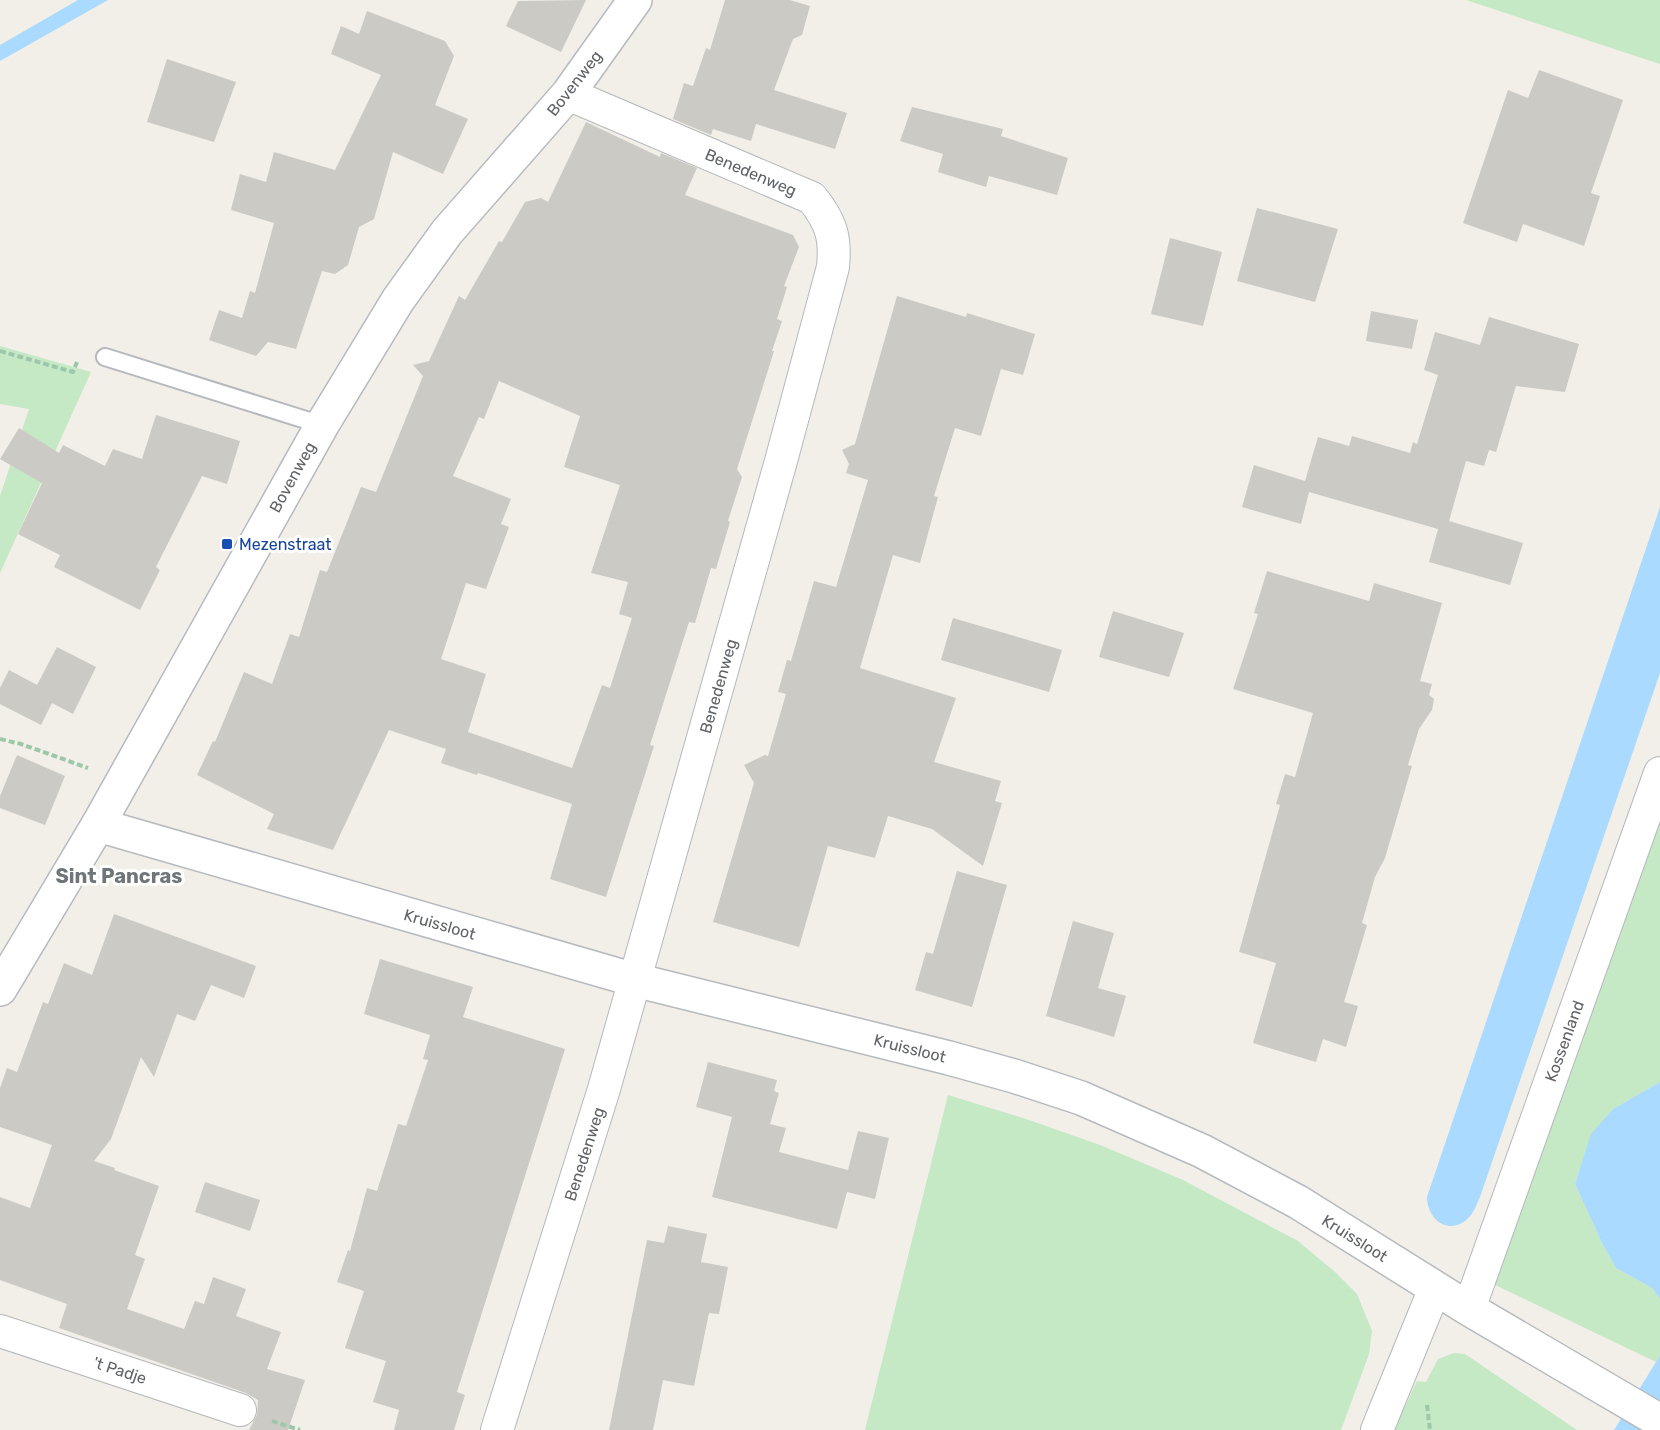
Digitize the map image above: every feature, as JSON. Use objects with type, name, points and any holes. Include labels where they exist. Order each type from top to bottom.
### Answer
[{"type":"street","name":"Bovenweg","points":[[0,989],[98,825],[322,425],[418,270],[447,232],[567,94],[635,0]]},
{"type":"street","name":"Benedenweg","points":[[497,1430],[604,1089],[781,461],[830,277],[834,248],[832,231],[826,216],[812,198],[567,94]]},
{"type":"street","name":"Kossenland","points":[[1469,1309],[1660,773]]},
{"type":"street","name":"Kruissloot","points":[[98,825],[635,980],[949,1058],[1081,1098],[1183,1142],[1298,1202],[1469,1309],[1621,1396],[1660,1421]]},
{"type":"street","points":[[1377,1430],[1435,1288]]},
{"type":"street","name":"'t Padje","points":[[0,1331],[240,1410]]},
{"type":"lane","points":[[105,357],[322,425]]},
{"type":"path","points":[[0,351],[73,372],[75,364],[82,358],[95,355],[105,357]]},
{"type":"path","points":[[0,740],[21,744],[122,781]]},
{"type":"green space","points":[[1466,0],[1660,0],[1660,64]]},
{"type":"green space","points":[[0,346],[91,372],[0,573],[0,496],[29,409],[0,404]]},
{"type":"green space","points":[[1660,806],[1660,1082],[1613,1109],[1592,1134],[1575,1184],[1616,1268],[1652,1288],[1660,1299],[1660,1356],[1656,1362],[1493,1284]]},
{"type":"green space","points":[[948,1095],[1100,1145],[1183,1180],[1298,1241],[1335,1272],[1357,1294],[1372,1331],[1369,1354],[1341,1430],[865,1430]]},
{"type":"green space","points":[[1454,1353],[1465,1354],[1577,1430],[1394,1430],[1417,1381],[1426,1382],[1438,1359]]},
{"type":"water","points":[[78,0],[108,0],[0,61],[0,45]]},
{"type":"water","points":[[1660,507],[1660,673],[1480,1197],[1465,1221],[1458,1225],[1444,1225],[1438,1222],[1430,1211],[1427,1197]]},
{"type":"water","points":[[1660,1082],[1660,1299],[1652,1288],[1616,1268],[1575,1184],[1591,1134],[1613,1109]]},
{"type":"water","points":[[1660,1356],[1660,1430],[1614,1430],[1656,1362]]},
{"type":"building","points":[[586,0],[561,52],[506,26],[518,1]]},
{"type":"building","points":[[725,0],[790,0],[810,6],[802,35],[793,39],[774,90],[847,113],[835,149],[756,124],[751,141],[713,129],[711,135],[673,119],[684,83],[693,86],[706,48],[710,50]]},
{"type":"building","points":[[367,11],[445,41],[454,56],[435,105],[468,119],[443,174],[393,152],[374,219],[359,227],[348,265],[335,274],[322,271],[296,349],[268,342],[256,356],[209,340],[219,310],[242,318],[250,291],[255,293],[274,223],[231,210],[240,174],[266,182],[274,152],[335,170],[381,75],[331,54],[341,26],[359,34]]},
{"type":"building","points":[[167,59],[236,82],[214,142],[147,122]]},
{"type":"building","points":[[1539,70],[1623,100],[1591,193],[1600,196],[1584,246],[1523,224],[1517,242],[1463,223],[1508,90],[1528,98]]},
{"type":"building","points":[[912,107],[1003,129],[1001,136],[1068,158],[1057,195],[989,176],[986,187],[938,172],[943,154],[900,141]]},
{"type":"building","points":[[586,122],[660,157],[661,153],[697,168],[685,195],[793,235],[799,247],[784,286],[787,287],[777,319],[782,321],[737,469],[742,477],[728,521],[730,522],[716,569],[711,568],[695,623],[689,622],[650,745],[654,746],[606,897],[550,879],[572,804],[441,763],[446,749],[389,730],[333,850],[267,829],[274,814],[197,775],[213,741],[215,742],[244,672],[272,684],[290,634],[299,637],[320,570],[327,572],[361,487],[376,492],[423,376],[413,365],[429,361],[459,296],[465,300],[499,241],[502,242],[525,202],[541,198],[548,202]],"holes":[[[499,381],[580,416],[564,467],[620,485],[591,573],[628,582],[619,614],[632,618],[610,688],[602,685],[572,768],[468,732],[486,674],[441,659],[466,583],[486,589],[509,527],[501,524],[511,499],[453,476],[479,417],[484,419]]]},
{"type":"building","points":[[1257,208],[1338,229],[1315,302],[1237,281]]},
{"type":"building","points":[[1170,238],[1222,252],[1203,326],[1151,314]]},
{"type":"building","points":[[897,296],[966,317],[967,313],[1035,334],[1023,375],[1001,369],[981,436],[955,428],[934,496],[938,497],[920,563],[893,555],[860,668],[956,698],[934,762],[1001,781],[995,801],[1002,803],[983,866],[932,829],[888,816],[875,858],[828,846],[799,947],[713,922],[754,783],[744,765],[765,755],[768,756],[786,694],[778,692],[787,660],[791,661],[814,581],[836,587],[868,480],[846,473],[849,464],[842,450],[855,444]]},
{"type":"building","points":[[1371,311],[1418,320],[1412,349],[1366,341]]},
{"type":"building","points":[[1489,317],[1579,344],[1565,392],[1516,386],[1496,452],[1489,450],[1484,466],[1466,461],[1449,521],[1523,543],[1510,585],[1429,562],[1438,529],[1309,492],[1301,524],[1242,507],[1254,465],[1305,481],[1318,437],[1349,446],[1352,436],[1410,453],[1413,442],[1417,444],[1438,375],[1424,370],[1435,332],[1480,345]]},
{"type":"building","points":[[156,415],[240,441],[227,484],[202,476],[156,567],[160,570],[140,610],[54,567],[60,555],[18,534],[42,483],[0,459],[19,428],[59,453],[63,445],[105,466],[113,449],[142,459]]},
{"type":"building","points":[[1267,571],[1369,601],[1374,583],[1442,603],[1420,681],[1432,684],[1429,695],[1434,699],[1432,710],[1419,729],[1408,765],[1412,766],[1385,858],[1375,877],[1362,923],[1367,925],[1344,1002],[1358,1006],[1346,1047],[1323,1039],[1316,1062],[1253,1043],[1276,963],[1239,952],[1280,805],[1276,804],[1285,774],[1295,777],[1313,713],[1233,689],[1258,614],[1254,613]]},
{"type":"building","points":[[1113,611],[1184,633],[1169,677],[1099,657]]},
{"type":"building","points":[[953,618],[1062,650],[1049,692],[941,660]]},
{"type":"building","points":[[57,647],[96,667],[73,714],[52,703],[41,725],[0,704],[0,688],[9,670],[37,685]]},
{"type":"building","points":[[17,755],[65,776],[45,825],[0,808],[0,796]]},
{"type":"building","points":[[957,871],[1007,885],[972,1007],[915,990],[926,952],[933,954]]},
{"type":"building","points":[[114,914],[256,966],[244,998],[211,985],[195,1021],[177,1014],[154,1077],[141,1057],[111,1139],[94,1161],[159,1186],[135,1255],[145,1259],[127,1309],[184,1329],[195,1301],[204,1304],[213,1277],[246,1289],[236,1316],[281,1332],[267,1369],[305,1380],[288,1430],[249,1430],[257,1415],[258,1400],[246,1393],[59,1328],[67,1304],[0,1280],[0,1197],[30,1208],[52,1145],[0,1127],[0,1088],[7,1068],[17,1072],[43,1002],[48,1004],[64,963],[92,975]]},
{"type":"building","points":[[1073,921],[1114,933],[1098,988],[1126,996],[1114,1037],[1046,1016]]},
{"type":"building","points":[[380,959],[473,987],[463,1017],[565,1049],[457,1392],[465,1395],[454,1430],[394,1430],[399,1410],[373,1402],[386,1361],[345,1348],[364,1291],[337,1282],[348,1250],[350,1251],[367,1188],[377,1191],[398,1124],[406,1126],[428,1060],[423,1059],[430,1035],[364,1014]]},
{"type":"building","points":[[708,1062],[777,1080],[774,1091],[779,1093],[770,1124],[786,1128],[779,1152],[848,1170],[858,1131],[889,1138],[875,1199],[847,1192],[837,1229],[712,1197],[732,1117],[696,1107]]},
{"type":"building","points":[[205,1182],[260,1200],[250,1231],[195,1212]]},
{"type":"building","points":[[668,1226],[707,1234],[701,1262],[728,1267],[719,1314],[709,1313],[694,1386],[663,1380],[653,1430],[609,1430],[647,1240],[664,1243]]},
{"type":"place","name":"Mezenstraat","points":[[227,544]]},
{"type":"district","name":"Sint Pancras","points":[[119,876]]}]
